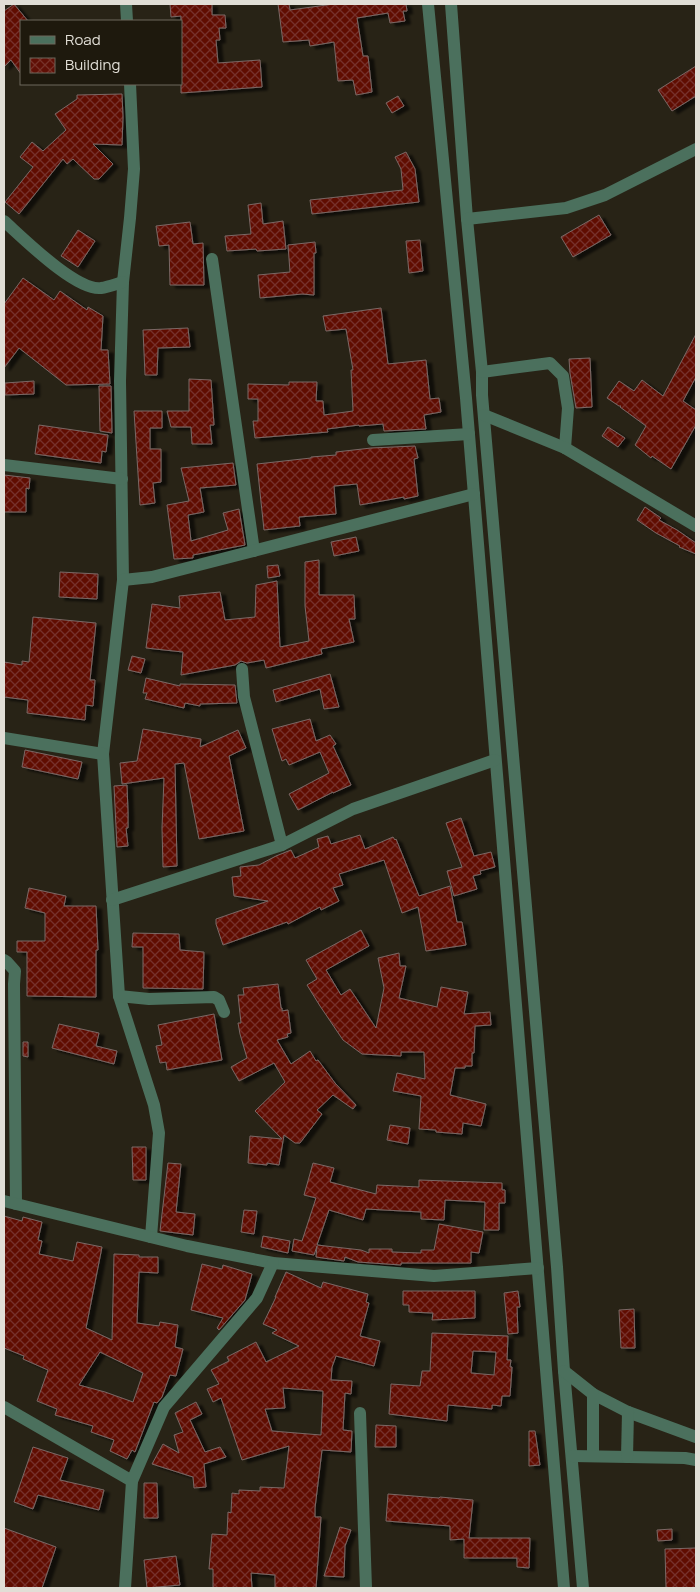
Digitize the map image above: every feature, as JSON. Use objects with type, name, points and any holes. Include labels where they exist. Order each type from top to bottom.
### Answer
[{"type":"street","points":[[126,4],[127,20]]},
{"type":"street","points":[[428,4],[469,434],[564,1588]]},
{"type":"street","points":[[451,4],[467,219],[482,372],[484,415],[583,1588]]},
{"type":"street","points":[[130,85],[134,169],[123,282],[120,381],[123,580],[103,754],[118,996],[154,1105],[159,1133],[152,1237]]},
{"type":"street","points":[[467,219],[566,208],[605,195],[696,148]]},
{"type":"street","points":[[4,221],[65,274],[86,286],[100,288],[123,282]]},
{"type":"street","points":[[212,259],[254,551]]},
{"type":"street","points":[[482,372],[550,363],[563,376],[568,408],[564,448]]},
{"type":"street","points":[[484,415],[564,448],[696,526]]},
{"type":"street","points":[[374,440],[469,434]]},
{"type":"street","points":[[4,465],[122,479]]},
{"type":"street","points":[[123,580],[152,577],[474,494]]},
{"type":"street","points":[[242,669],[244,697],[282,845]]},
{"type":"street","points":[[4,738],[103,754]]},
{"type":"street","points":[[112,900],[282,845],[353,809],[495,760]]},
{"type":"street","points":[[4,960],[15,971],[10,1202],[152,1237],[273,1263],[434,1276],[538,1268]]},
{"type":"street","points":[[118,996],[149,999],[214,997],[219,1000],[224,1012]]},
{"type":"street","points":[[125,1588],[132,1481],[164,1407],[256,1298],[273,1263]]},
{"type":"street","points":[[564,1371],[593,1394],[628,1412],[696,1437]]},
{"type":"street","points":[[593,1394],[593,1456]]},
{"type":"street","points":[[4,1407],[132,1481]]},
{"type":"street","points":[[628,1412],[628,1457]]},
{"type":"street","points":[[360,1413],[366,1588]]},
{"type":"street","points":[[572,1456],[686,1458],[696,1460]]},
{"type":"building","points":[[14,4],[27,20],[20,20],[20,73],[11,60],[4,67],[4,11]]},
{"type":"building","points":[[170,4],[212,4],[212,15],[225,15],[226,28],[219,28],[220,40],[216,40],[218,63],[260,60],[262,87],[181,93],[182,20],[181,16],[171,17]]},
{"type":"building","points":[[278,4],[289,4],[290,10],[334,4],[406,4],[407,11],[403,11],[405,21],[390,23],[388,13],[357,18],[363,56],[368,56],[372,92],[356,95],[353,80],[338,81],[334,42],[310,46],[309,40],[283,42]]},
{"type":"building","points":[[696,66],[696,96],[672,111],[658,90]]},
{"type":"building","points":[[122,94],[122,145],[93,144],[113,164],[99,179],[94,179],[73,159],[67,164],[63,159],[19,214],[5,202],[33,167],[20,157],[32,142],[43,151],[66,130],[55,114],[77,99],[77,95]]},
{"type":"building","points":[[398,96],[404,106],[392,113],[386,103]]},
{"type":"building","points":[[406,152],[415,169],[419,202],[312,214],[310,200],[403,190],[401,169],[395,157]]},
{"type":"building","points":[[261,203],[263,224],[283,221],[286,249],[227,251],[225,236],[251,234],[248,205]]},
{"type":"building","points":[[599,215],[611,235],[573,257],[561,237]]},
{"type":"building","points":[[190,222],[193,244],[203,243],[204,285],[170,285],[169,245],[159,246],[156,226]]},
{"type":"building","points":[[78,230],[95,241],[78,267],[61,256]]},
{"type":"building","points":[[420,240],[423,271],[409,273],[406,241]]},
{"type":"building","points":[[315,242],[314,295],[302,294],[260,298],[258,275],[290,272],[288,245]]},
{"type":"building","points":[[23,278],[54,300],[60,291],[87,310],[88,307],[103,316],[101,350],[108,350],[110,384],[66,385],[19,348],[4,368],[4,304]]},
{"type":"building","points":[[381,308],[388,364],[426,360],[430,399],[439,398],[441,412],[424,415],[426,429],[384,431],[383,424],[359,425],[327,429],[328,432],[255,438],[253,421],[258,421],[258,399],[248,399],[248,384],[289,385],[289,382],[317,382],[316,401],[323,401],[324,415],[353,411],[351,370],[353,370],[346,329],[326,331],[323,316]]},
{"type":"building","points":[[188,328],[190,347],[158,348],[157,375],[145,375],[143,330]]},
{"type":"building","points":[[696,334],[696,377],[683,401],[696,410],[696,425],[671,469],[652,456],[651,458],[635,445],[646,426],[621,406],[607,398],[619,381],[634,391],[642,380],[663,396]]},
{"type":"building","points":[[590,358],[592,407],[576,408],[569,359]]},
{"type":"building","points":[[189,379],[211,380],[214,425],[210,425],[212,444],[192,444],[191,427],[171,427],[167,411],[189,411]]},
{"type":"building","points":[[34,381],[34,394],[5,395],[5,383]]},
{"type":"building","points":[[99,386],[111,386],[112,433],[100,431]]},
{"type":"building","points":[[134,411],[162,411],[162,428],[150,428],[150,449],[161,449],[161,482],[153,483],[155,503],[140,505]]},
{"type":"building","points":[[39,425],[108,435],[106,452],[102,451],[101,463],[35,454]]},
{"type":"building","points":[[608,427],[625,438],[618,447],[602,436]]},
{"type":"building","points":[[415,446],[418,458],[414,459],[418,496],[360,505],[357,484],[334,486],[336,514],[299,517],[300,526],[264,530],[257,464],[336,455],[336,452],[371,448]]},
{"type":"building","points":[[233,463],[236,485],[200,488],[204,512],[188,515],[191,541],[228,530],[223,513],[239,509],[245,545],[193,555],[193,558],[174,559],[167,505],[189,501],[181,468]]},
{"type":"building","points":[[4,475],[30,478],[29,489],[26,488],[26,512],[4,512]]},
{"type":"building","points":[[645,507],[661,518],[659,520],[696,543],[696,554],[679,547],[637,520]]},
{"type":"building","points":[[356,537],[359,551],[334,556],[331,542]]},
{"type":"building","points":[[319,560],[319,595],[354,595],[355,619],[349,619],[354,642],[321,649],[322,654],[266,668],[264,660],[247,663],[241,661],[235,665],[181,675],[183,652],[146,648],[152,604],[180,608],[179,596],[220,592],[225,620],[255,617],[256,585],[277,581],[280,647],[309,641],[305,606],[305,562]]},
{"type":"building","points":[[278,565],[280,576],[268,578],[267,566]]},
{"type":"building","points":[[60,572],[98,574],[97,599],[59,597]]},
{"type":"building","points":[[33,617],[96,623],[90,680],[95,680],[93,706],[86,705],[85,720],[27,713],[28,700],[4,697],[4,662],[22,665],[22,661],[29,662]]},
{"type":"building","points":[[132,656],[145,659],[141,673],[128,670]]},
{"type":"building","points":[[330,674],[339,707],[324,709],[320,689],[276,702],[273,690]]},
{"type":"building","points":[[146,678],[180,686],[180,684],[235,685],[237,703],[200,704],[200,706],[185,703],[184,708],[145,699],[147,693],[143,693]]},
{"type":"building","points":[[310,719],[316,741],[330,735],[336,744],[333,746],[351,785],[298,810],[289,794],[329,773],[320,752],[289,765],[286,759],[282,761],[272,729]]},
{"type":"building","points":[[143,729],[201,739],[200,747],[238,730],[246,748],[229,756],[244,831],[199,839],[184,763],[175,764],[177,866],[163,867],[164,778],[122,784],[120,763],[137,761]]},
{"type":"building","points":[[25,750],[82,762],[78,779],[22,767]]},
{"type":"building","points":[[127,785],[128,828],[126,828],[128,846],[117,847],[114,786]]},
{"type":"building","points":[[461,818],[474,856],[491,852],[495,867],[480,871],[481,874],[473,876],[477,889],[454,896],[447,871],[462,867],[446,823]]},
{"type":"building","points":[[360,835],[365,849],[393,837],[396,839],[419,896],[450,886],[457,922],[462,922],[466,945],[426,951],[418,907],[402,913],[384,860],[339,874],[343,885],[333,888],[339,901],[321,910],[320,907],[288,924],[287,922],[223,945],[216,919],[268,901],[234,896],[232,877],[241,876],[240,867],[259,865],[291,850],[295,858],[319,847],[317,839],[328,836],[331,844]]},
{"type":"building","points":[[29,888],[66,896],[64,906],[96,906],[98,950],[96,950],[96,997],[27,996],[27,952],[17,952],[17,941],[45,941],[45,913],[25,908]]},
{"type":"building","points":[[361,930],[369,946],[326,970],[341,995],[350,989],[376,1028],[384,988],[378,958],[399,953],[400,966],[406,966],[399,998],[437,1007],[441,987],[468,992],[464,1014],[490,1012],[491,1025],[475,1026],[472,1066],[455,1068],[450,1095],[486,1104],[481,1126],[463,1123],[462,1134],[419,1129],[421,1096],[393,1091],[397,1073],[425,1079],[424,1052],[401,1052],[401,1056],[362,1054],[343,1040],[307,985],[317,979],[306,960]]},
{"type":"building","points":[[133,933],[179,934],[180,950],[204,952],[203,989],[143,988],[143,947],[132,947]]},
{"type":"building","points":[[278,984],[281,1008],[282,1011],[288,1010],[291,1033],[287,1034],[288,1037],[277,1040],[291,1064],[310,1051],[316,1061],[318,1060],[335,1083],[356,1105],[353,1109],[333,1095],[317,1110],[322,1114],[300,1143],[295,1143],[284,1135],[279,1165],[248,1163],[250,1136],[282,1139],[255,1111],[285,1082],[274,1063],[239,1081],[231,1067],[247,1058],[238,1023],[241,1023],[238,995],[244,995],[243,988]]},
{"type":"building","points":[[214,1014],[222,1060],[167,1070],[166,1062],[160,1063],[156,1046],[162,1045],[158,1025]]},
{"type":"building","points":[[59,1024],[99,1033],[96,1046],[117,1051],[114,1064],[52,1048]]},
{"type":"building","points":[[23,1042],[28,1042],[28,1057],[23,1056]]},
{"type":"building","points":[[390,1125],[410,1128],[408,1144],[387,1140]]},
{"type":"building","points":[[132,1147],[146,1147],[146,1180],[133,1180]]},
{"type":"building","points":[[168,1163],[181,1164],[176,1212],[195,1214],[193,1235],[160,1231]]},
{"type":"building","points":[[313,1163],[334,1168],[330,1182],[376,1194],[377,1185],[419,1187],[419,1180],[502,1183],[502,1190],[505,1190],[505,1203],[499,1203],[499,1230],[484,1230],[485,1202],[445,1200],[444,1220],[421,1219],[421,1212],[366,1209],[363,1220],[329,1210],[317,1245],[361,1250],[369,1253],[369,1249],[392,1249],[392,1252],[421,1253],[421,1250],[434,1250],[439,1224],[483,1232],[479,1253],[471,1252],[471,1263],[401,1263],[401,1265],[358,1262],[345,1257],[344,1261],[316,1257],[317,1246],[314,1255],[292,1251],[294,1239],[302,1241],[316,1198],[304,1195]]},
{"type":"building","points":[[244,1210],[257,1211],[254,1234],[241,1232]]},
{"type":"building","points":[[4,1216],[22,1221],[23,1217],[42,1222],[38,1240],[42,1241],[39,1254],[73,1261],[77,1242],[102,1247],[86,1328],[112,1340],[114,1254],[158,1257],[158,1273],[139,1272],[137,1323],[159,1326],[160,1322],[178,1325],[175,1347],[183,1349],[176,1376],[170,1375],[162,1397],[157,1403],[154,1402],[135,1452],[132,1450],[127,1459],[110,1451],[114,1440],[91,1432],[93,1426],[55,1415],[57,1409],[37,1401],[48,1370],[23,1359],[24,1356],[4,1348]],"holes":[[[100,1352],[143,1373],[133,1402],[79,1385]]]},
{"type":"building","points":[[263,1236],[290,1241],[288,1253],[261,1247]]},
{"type":"building","points":[[202,1264],[222,1269],[223,1265],[252,1274],[245,1300],[219,1330],[217,1328],[223,1318],[191,1310]]},
{"type":"building","points":[[286,1272],[321,1288],[323,1282],[368,1294],[366,1302],[369,1303],[360,1336],[380,1341],[374,1366],[336,1356],[332,1367],[331,1380],[352,1381],[351,1394],[345,1393],[343,1430],[352,1431],[351,1452],[322,1450],[315,1508],[315,1517],[321,1517],[316,1588],[275,1588],[275,1575],[251,1573],[252,1588],[213,1588],[213,1569],[209,1569],[212,1534],[227,1535],[228,1512],[231,1513],[232,1493],[239,1494],[239,1490],[260,1491],[260,1487],[284,1488],[289,1446],[242,1460],[221,1398],[213,1402],[207,1389],[219,1384],[211,1370],[229,1361],[227,1357],[256,1342],[266,1362],[299,1346],[272,1333],[277,1330],[263,1324]],"holes":[[[283,1388],[323,1391],[321,1435],[272,1431],[265,1409],[285,1408]]]},
{"type":"building","points":[[403,1291],[475,1291],[475,1318],[432,1320],[433,1313],[409,1312],[409,1305],[403,1305]]},
{"type":"building","points":[[518,1291],[520,1307],[517,1307],[518,1333],[508,1334],[504,1293]]},
{"type":"building","points":[[634,1309],[635,1348],[621,1348],[619,1310]]},
{"type":"building","points":[[432,1333],[508,1336],[507,1360],[511,1360],[510,1367],[512,1367],[510,1396],[502,1396],[501,1406],[492,1405],[492,1409],[448,1405],[447,1421],[389,1414],[391,1384],[420,1386],[422,1371],[430,1371]],"holes":[[[473,1351],[496,1352],[494,1375],[471,1373]]]},
{"type":"building","points":[[196,1402],[202,1414],[190,1420],[205,1452],[220,1447],[226,1457],[204,1464],[206,1487],[194,1488],[193,1477],[152,1464],[163,1444],[179,1453],[174,1435],[183,1432],[175,1413]]},
{"type":"building","points":[[376,1425],[396,1426],[396,1447],[375,1447]]},
{"type":"building","points":[[529,1431],[535,1431],[540,1465],[529,1466]]},
{"type":"building","points":[[33,1447],[68,1458],[60,1480],[104,1490],[99,1510],[38,1495],[33,1509],[14,1502]]},
{"type":"building","points":[[144,1483],[157,1483],[158,1518],[144,1518]]},
{"type":"building","points":[[388,1494],[473,1500],[469,1538],[530,1538],[529,1568],[517,1567],[517,1558],[464,1558],[464,1539],[450,1540],[450,1526],[386,1521]]},
{"type":"building","points":[[340,1527],[351,1530],[345,1546],[344,1577],[324,1576]]},
{"type":"building","points":[[4,1528],[56,1547],[42,1588],[4,1588]]},
{"type":"building","points":[[672,1529],[672,1540],[658,1541],[657,1530]]},
{"type":"building","points":[[696,1548],[696,1588],[666,1588],[665,1549]]},
{"type":"building","points":[[176,1556],[180,1585],[147,1588],[144,1560]]}]
